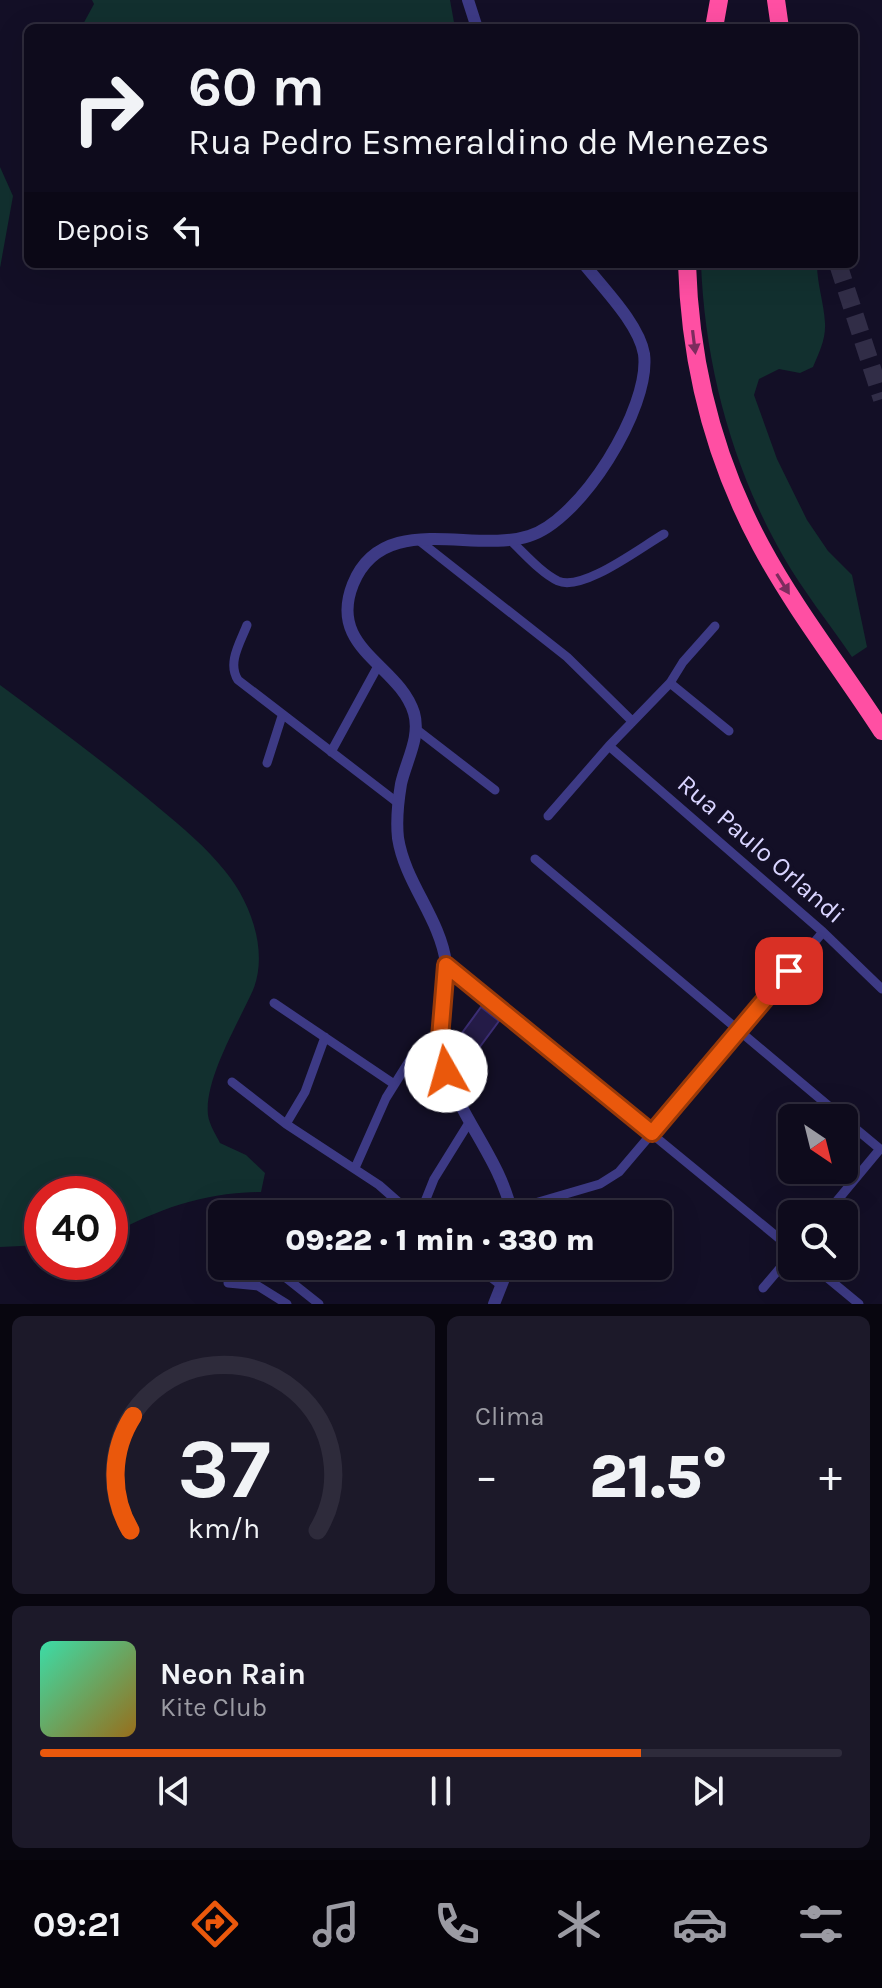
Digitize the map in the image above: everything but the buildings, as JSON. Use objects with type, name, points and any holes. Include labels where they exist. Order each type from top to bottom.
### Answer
[{"type":"highway","points":[[715,24],[719,0]]},
{"type":"highway","points":[[776,0],[779,24]]},
{"type":"highway","points":[[687,268],[696,360],[713,433],[728,474],[779,578],[882,731]]},
{"type":"street","points":[[468,0],[476,24]]},
{"type":"street","points":[[507,1200],[497,1168],[446,1071],[440,1038],[446,965],[437,932],[399,841],[396,818],[416,729],[414,714],[407,697],[357,643],[349,611],[350,594],[355,580],[373,557],[401,542],[417,539],[510,540],[544,530],[575,502],[611,457],[621,441],[636,402],[644,356],[639,339],[627,319],[587,268]]},
{"type":"street","points":[[510,540],[550,575],[570,583],[596,574],[664,534]]},
{"type":"street","points":[[417,539],[567,657],[632,721]]},
{"type":"street","points":[[247,625],[233,662],[233,671],[246,688],[398,803]]},
{"type":"street","points":[[548,816],[670,683],[683,662],[715,626]]},
{"type":"street","points":[[331,752],[378,666]]},
{"type":"street","points":[[670,683],[729,731]]},
{"type":"street","points":[[267,763],[282,716]]},
{"type":"street","points":[[416,729],[495,790]]},
{"type":"street","name":"Rua Paulo Orlandi","points":[[609,746],[823,932],[882,989]]},
{"type":"street","points":[[535,859],[827,1104]]},
{"type":"street","points":[[547,1200],[611,1179],[823,932]]},
{"type":"street","points":[[446,965],[778,1239]]},
{"type":"street","points":[[274,1003],[394,1084]]},
{"type":"street","points":[[286,1124],[305,1092],[325,1037]]},
{"type":"street","points":[[355,1168],[377,1115],[416,1050],[440,1038]]},
{"type":"street","points":[[232,1082],[286,1124],[355,1168],[395,1200]]},
{"type":"street","points":[[426,1200],[434,1179],[470,1121]]},
{"type":"street","points":[[838,1200],[880,1149],[858,1130]]},
{"type":"street","points":[[763,1288],[778,1269]]},
{"type":"street","points":[[287,1280],[314,1303]]},
{"type":"street","points":[[494,1280],[502,1286]]},
{"type":"street","points":[[494,1304],[504,1280]]},
{"type":"street","points":[[830,1280],[859,1304]]},
{"type":"street","points":[[228,1283],[258,1286],[287,1304]]},
{"type":"green space","points":[[92,0],[450,0],[454,24],[83,24],[94,4]]},
{"type":"green space","points":[[0,167],[13,196],[0,268]]},
{"type":"green space","points":[[701,268],[817,268],[825,329],[813,367],[800,373],[779,369],[759,379],[754,395],[777,459],[807,520],[828,551],[852,575],[867,647],[852,657],[791,569],[749,487],[715,377]]},
{"type":"green space","points":[[0,685],[101,761],[185,830],[218,862],[242,897],[258,943],[257,975],[211,1085],[208,1115],[220,1143],[246,1155],[265,1173],[261,1192],[201,1199],[128,1226],[128,1176],[24,1176],[24,1246],[0,1247]]},
{"type":"tunnel","points":[[839,268],[882,399]]},
{"type":"route","points":[[446,1071],[440,1038],[446,965],[652,1133],[789,971]]}]
